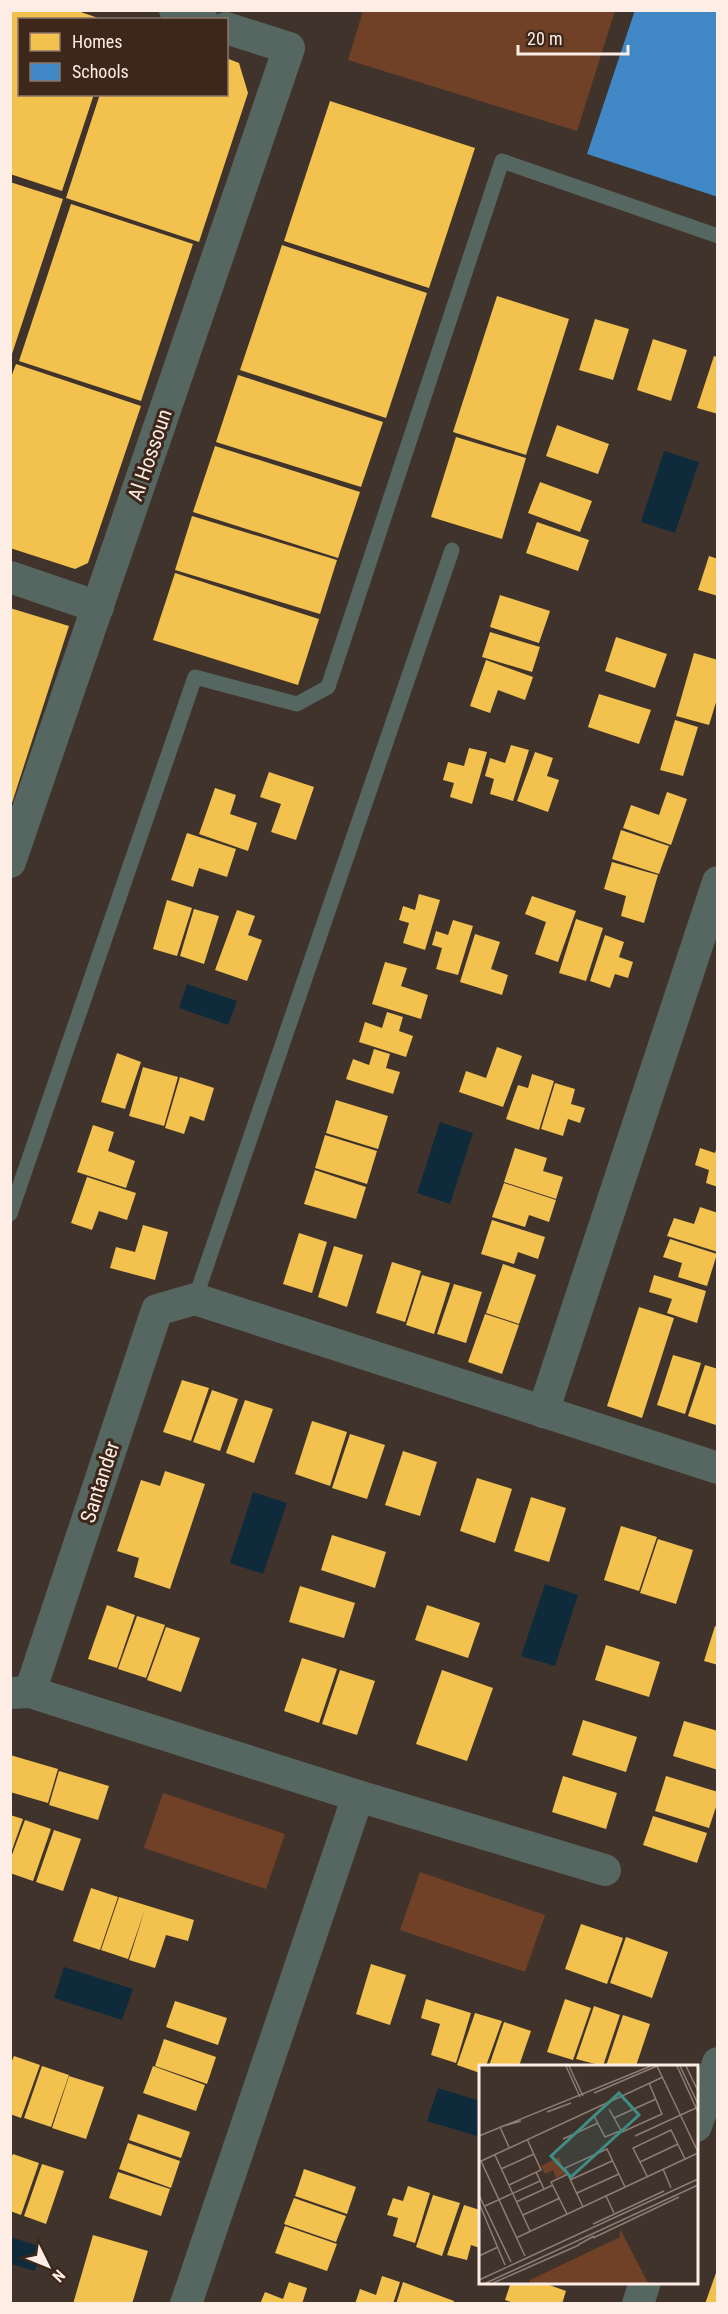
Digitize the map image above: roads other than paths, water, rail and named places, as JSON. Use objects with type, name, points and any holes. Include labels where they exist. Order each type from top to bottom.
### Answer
[{"type":"street","points":[[175,10],[197,18]]},
{"type":"street","name":"Al Hossoun","points":[[10,862],[289,48],[228,28]]},
{"type":"street","points":[[10,577],[98,607]]},
{"type":"street","points":[[543,1412],[717,882]]},
{"type":"street","points":[[195,1299],[717,1468]]},
{"type":"street","name":"Santander","points":[[20,1693],[157,1310],[195,1299]]},
{"type":"street","points":[[20,1693],[605,1870]]},
{"type":"street","points":[[186,2304],[358,1796]]},
{"type":"street","points":[[698,2120],[717,2062]]},
{"type":"street","points":[[638,2304],[645,2284]]},
{"type":"lane","points":[[10,1214],[195,677],[297,704],[328,687],[502,161],[717,236]]},
{"type":"lane","points":[[195,1299],[452,550]]},
{"type":"water","points":[[664,451],[699,462],[675,533],[641,522]]},
{"type":"water","points":[[187,984],[237,1001],[228,1025],[179,1008]]},
{"type":"water","points":[[440,1122],[473,1133],[450,1204],[417,1193]]},
{"type":"water","points":[[253,1492],[287,1503],[263,1574],[230,1563]]},
{"type":"water","points":[[545,1584],[578,1595],[555,1666],[521,1656]]},
{"type":"water","points":[[64,1967],[133,1989],[122,2020],[54,1998]]},
{"type":"water","points":[[438,2088],[479,2101],[479,2137],[427,2121]]},
{"type":"water","points":[[11,2237],[42,2247],[35,2271],[11,2264]]}]
